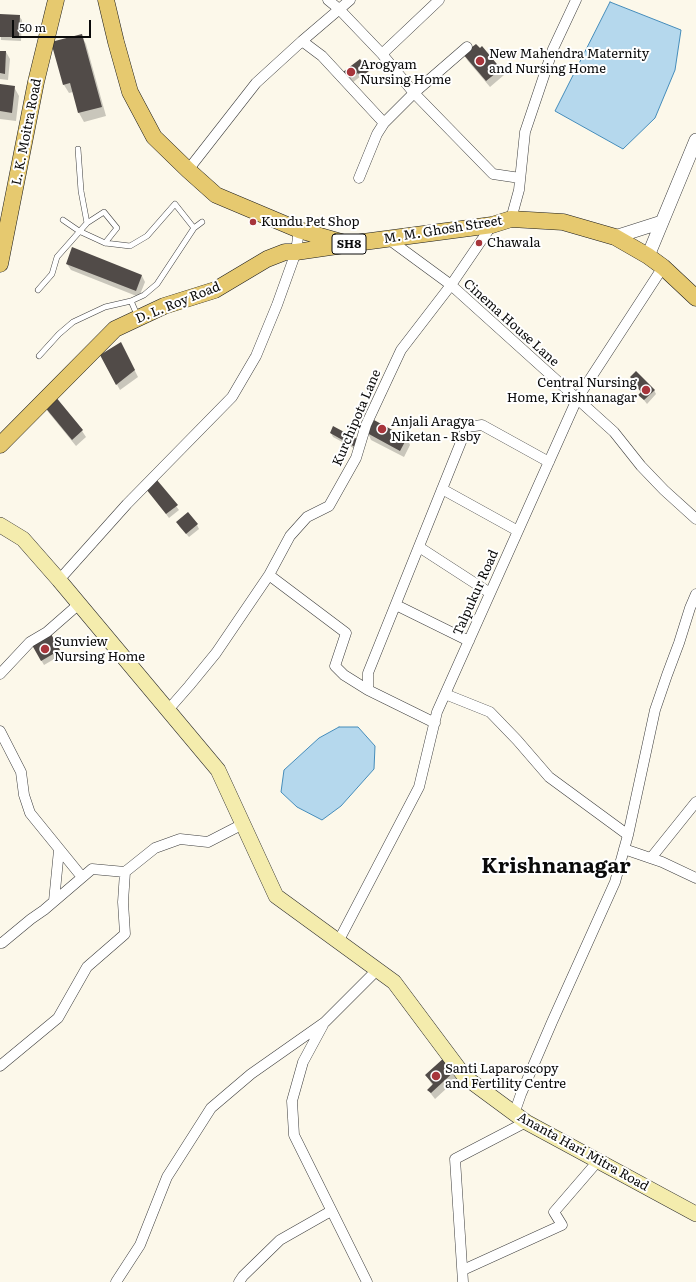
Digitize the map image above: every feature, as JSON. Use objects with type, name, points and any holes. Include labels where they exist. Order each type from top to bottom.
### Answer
[{"type":"main road","name":"L. K. Moitra Road","points":[[0,264],[36,82],[56,0]]},
{"type":"main road","name":"M. M. Ghosh Street","points":[[106,0],[130,92],[154,137],[216,195],[299,230],[348,244],[492,225],[511,219],[563,222],[615,237],[648,256],[663,267],[696,298]]},
{"type":"main road","name":"D. L. Roy Road","points":[[0,445],[115,329],[164,306],[215,290],[267,259],[284,252],[296,252],[348,244]]},
{"type":"main road","name":"Ananta Hari Mitra Road","points":[[0,525],[23,539],[218,770],[276,896],[394,982],[465,1077],[526,1122],[696,1214]]},
{"type":"street","points":[[328,0],[339,9],[382,54],[414,93],[493,174],[520,178]]},
{"type":"street","points":[[188,170],[256,83],[350,0]]},
{"type":"street","points":[[382,54],[439,0]]},
{"type":"street","points":[[511,219],[519,190],[525,132],[553,49],[576,0]]},
{"type":"street","points":[[302,41],[322,56],[384,123]]},
{"type":"street","points":[[359,178],[377,134],[384,123],[414,93],[467,47]]},
{"type":"street","points":[[648,256],[696,140]]},
{"type":"street","points":[[615,237],[662,222]]},
{"type":"street","name":"Kurchipota Lane","points":[[168,710],[216,653],[269,575],[290,536],[307,517],[329,506],[356,458],[366,425],[400,350],[451,285],[492,225]]},
{"type":"street","points":[[59,580],[127,504],[232,397],[256,356],[277,305],[296,252],[299,230]]},
{"type":"street","name":"Cinema House Lane","points":[[387,238],[451,285],[614,432],[641,466],[664,490],[696,519]]},
{"type":"street","name":"Talpukur Road","points":[[338,942],[419,787],[437,712],[577,399],[663,267]]},
{"type":"street","points":[[368,690],[368,673],[467,427],[482,425],[549,462]]},
{"type":"street","points":[[442,489],[518,531]]},
{"type":"street","points":[[419,547],[490,593]]},
{"type":"street","points":[[269,575],[346,633],[335,666],[344,675],[368,690],[435,723]]},
{"type":"street","points":[[514,1114],[552,1022],[615,882],[628,835],[655,710],[696,594]]},
{"type":"street","points":[[0,674],[30,642],[47,632],[79,604]]},
{"type":"street","points":[[396,605],[469,641]]},
{"type":"street","points":[[445,694],[490,712],[549,777],[628,835]]},
{"type":"street","points":[[0,731],[21,772],[24,795],[30,813],[82,877]]},
{"type":"street","points":[[651,858],[696,802]]},
{"type":"street","points":[[0,943],[2,943],[92,869],[125,872],[155,848],[180,839],[208,842],[243,824]]},
{"type":"street","points":[[624,849],[662,862],[696,878]]},
{"type":"street","points":[[54,901],[59,850]]},
{"type":"street","points":[[0,1066],[58,1018],[87,967],[125,934],[123,902],[125,872]]},
{"type":"street","points":[[116,1282],[140,1245],[167,1177],[211,1108],[251,1074],[325,1022],[377,970]]},
{"type":"street","points":[[325,1022],[303,1062],[292,1101],[294,1135],[367,1282]]},
{"type":"street","points":[[463,1282],[455,1159],[526,1122]]},
{"type":"street","points":[[463,1270],[562,1225],[554,1212],[598,1161]]},
{"type":"street","points":[[240,1282],[243,1276],[280,1240],[331,1211]]},
{"type":"lane","points":[[78,149],[81,191],[87,223]]},
{"type":"lane","points":[[63,220],[80,231],[105,243],[130,246],[147,236],[175,204],[194,228]]},
{"type":"lane","points":[[38,290],[52,274],[57,257],[87,223],[104,212],[117,228],[105,243]]},
{"type":"lane","points":[[39,356],[59,334],[73,322],[105,307],[131,301],[144,295],[156,284],[194,228],[202,222]]},
{"type":"lane","points":[[131,301],[139,318]]},
{"type":"water","points":[[610,2],[681,30],[675,70],[655,118],[623,149],[555,111]]},
{"type":"water","points":[[339,727],[358,727],[375,746],[374,769],[341,806],[322,820],[297,807],[281,792],[284,770],[319,738]]},
{"type":"building","points":[[0,14],[20,15],[19,37],[0,37]]},
{"type":"building","points":[[82,34],[102,107],[78,113],[70,83],[63,85],[51,42]]},
{"type":"building","points":[[476,44],[480,48],[482,46],[501,69],[486,81],[463,54]]},
{"type":"building","points":[[0,51],[6,51],[5,74],[0,73]]},
{"type":"building","points":[[360,59],[369,71],[361,77],[358,73],[349,79],[343,72]]},
{"type":"building","points":[[0,84],[15,86],[12,113],[0,111]]},
{"type":"building","points":[[72,247],[142,275],[136,291],[66,264]]},
{"type":"building","points":[[121,342],[135,370],[116,385],[100,355]]},
{"type":"building","points":[[636,371],[655,390],[644,400],[638,395],[641,392],[637,387],[638,385],[630,377]]},
{"type":"building","points":[[55,396],[83,430],[72,440],[44,406]]},
{"type":"building","points":[[374,420],[407,438],[400,451],[367,433]]},
{"type":"building","points":[[333,426],[359,440],[355,447],[330,433]]},
{"type":"building","points":[[157,480],[178,505],[166,514],[146,489]]},
{"type":"building","points":[[188,512],[198,524],[186,534],[176,522]]},
{"type":"building","points":[[51,634],[60,650],[41,661],[32,645]]},
{"type":"building","points":[[445,1057],[457,1069],[431,1093],[427,1090],[433,1084],[425,1075]]},
{"type":"place","name":"New Mahendra Maternity and Nursing Home","points":[[480,61]]},
{"type":"place","name":"Arogyam Nursing Home","points":[[351,72]]},
{"type":"place","name":"Kundu Pet Shop","points":[[253,222]]},
{"type":"place","name":"Chawala","points":[[479,243]]},
{"type":"place","name":"Central Nursing Home, Krishnanagar","points":[[646,390]]},
{"type":"place","name":"Anjali Aragya Niketan - Rsby","points":[[382,429]]},
{"type":"place","name":"Sunview Nursing Home","points":[[45,649]]},
{"type":"place","name":"Santi Laparoscopy and Fertility Centre","points":[[436,1076]]},
{"type":"district","name":"Krishnanagar","points":[[556,867]]}]
